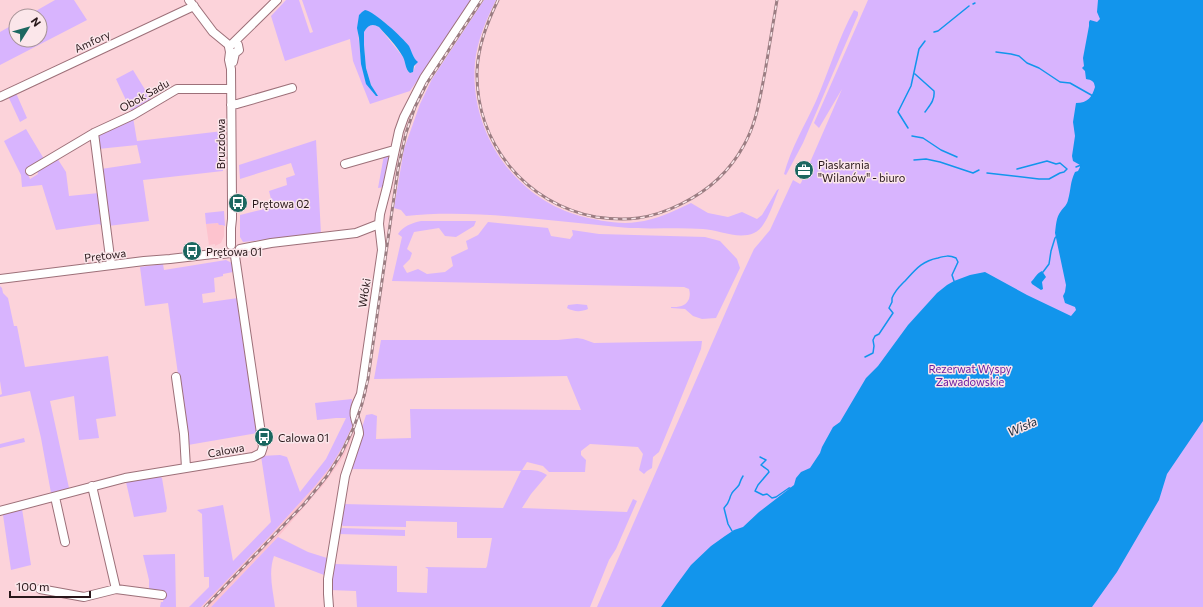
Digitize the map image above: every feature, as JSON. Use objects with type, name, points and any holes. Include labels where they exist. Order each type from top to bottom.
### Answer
[{"type":"street","points":[[191,3],[213,32],[222,41],[233,48],[243,39],[247,30],[277,0]]},
{"type":"street","name":"Włóki","points":[[329,607],[328,578],[345,476],[359,434],[359,428],[354,413],[361,394],[382,250],[379,224],[380,214],[394,150],[404,117],[421,84],[476,0]]},
{"type":"street","name":"Amfory","points":[[0,97],[191,3]]},
{"type":"street","name":"Bruzdowa","points":[[233,48],[229,60],[231,69],[231,228],[234,249]]},
{"type":"street","name":"Obok Sadu","points":[[30,171],[94,133],[133,115],[177,88],[231,89]]},
{"type":"street","points":[[231,105],[292,88]]},
{"type":"street","points":[[94,133],[111,266]]},
{"type":"street","points":[[345,164],[394,150]]},
{"type":"street","name":"Prętowa","points":[[0,279],[222,254],[234,249],[271,243],[356,233],[379,224]]},
{"type":"street","name":"Calowa","points":[[0,511],[125,478],[253,457],[261,452],[263,448],[234,249]]},
{"type":"street","points":[[176,377],[184,434],[186,468]]},
{"type":"street","points":[[92,486],[116,589]]},
{"type":"street","points":[[55,497],[65,542]]},
{"type":"street","points":[[40,589],[84,597],[116,589],[162,595]]},
{"type":"shaded area","points":[[219,223],[224,226],[224,236],[221,243],[215,246],[215,244],[209,245],[206,224]]},
{"type":"shaded area","points":[[354,422],[356,427],[344,456],[324,484],[278,537],[211,607],[201,607],[268,538],[315,486],[331,466],[343,446]]},
{"type":"green space","points":[[55,0],[74,0],[87,20],[48,40],[48,8],[41,8]]},
{"type":"green space","points":[[286,0],[299,0],[310,33],[313,32],[302,0],[472,0],[410,91],[370,104],[353,61],[350,39],[285,61],[271,16]],"holes":[[[376,16],[405,42],[416,63],[414,70],[410,73],[407,70],[403,57],[379,27],[374,25],[369,26],[364,32],[366,68],[371,85],[377,96],[365,80],[360,54],[358,27],[359,23]]]},
{"type":"green space","points":[[484,0],[496,0],[482,31],[476,55],[475,88],[480,113],[488,137],[500,158],[516,178],[535,194],[556,207],[580,216],[608,222],[630,223],[658,217],[691,203],[708,213],[728,217],[742,212],[757,219],[762,215],[779,189],[769,214],[762,226],[754,233],[748,235],[735,235],[703,229],[629,228],[485,215],[432,214],[406,216],[401,210],[394,208],[404,149],[420,104],[432,79]]},
{"type":"green space","name":"Rezerwat Wyspy Zawadowskie","points":[[868,0],[1125,0],[1203,199],[1203,607],[597,607],[754,249],[770,230],[793,180],[800,184],[801,183],[842,89],[819,128],[814,123]]},
{"type":"green space","points":[[854,10],[858,12],[858,15],[803,143],[786,175],[784,174],[790,155],[816,101],[838,44]]},
{"type":"green space","points":[[8,28],[8,48],[33,48],[0,65],[0,32]]},
{"type":"green space","points":[[133,70],[152,101],[132,113],[116,79]]},
{"type":"green space","points":[[16,93],[27,118],[20,122],[8,96]]},
{"type":"green space","points":[[133,117],[137,141],[223,131],[223,171],[143,180],[149,221],[108,226],[101,169],[141,163],[137,145],[98,149],[97,135]]},
{"type":"green space","points":[[26,129],[44,159],[26,170],[30,179],[38,174],[37,170],[57,158],[66,172],[69,196],[99,193],[104,227],[99,224],[56,230],[42,185],[22,187],[21,175],[4,141]]},
{"type":"green space","points":[[316,140],[321,234],[243,242],[240,237],[240,215],[273,207],[269,191],[287,185],[286,178],[295,175],[291,163],[240,179],[239,165]]},
{"type":"green space","points":[[389,154],[384,187],[378,188],[384,155]]},
{"type":"green space","points":[[224,211],[225,226],[219,225],[218,223],[206,224],[205,213]]},
{"type":"green space","points":[[421,221],[476,221],[474,226],[456,237],[445,236],[439,228],[414,232],[407,249],[412,253],[410,259],[403,266],[407,273],[418,269],[427,274],[445,272],[453,266],[451,257],[468,249],[466,241],[478,235],[488,222],[548,228],[551,236],[570,239],[573,235],[572,230],[599,234],[705,237],[720,241],[737,259],[740,268],[716,318],[702,319],[693,316],[685,309],[671,308],[686,304],[690,293],[689,289],[684,287],[392,281],[402,237],[398,234],[408,225]]},
{"type":"green space","points":[[226,260],[232,263],[233,272],[214,278],[215,292],[202,294],[203,303],[238,298],[257,433],[188,445],[168,303],[145,306],[140,267],[163,264],[164,270]]},
{"type":"green space","points":[[0,286],[3,293],[8,298],[14,326],[17,326],[25,367],[108,356],[116,416],[96,419],[99,438],[79,440],[74,396],[50,401],[69,488],[51,493],[41,438],[30,391],[0,397],[2,394],[0,381]]},
{"type":"green space","points":[[568,305],[587,305],[588,309],[578,311],[567,308]]},
{"type":"green space","points":[[577,338],[594,343],[702,341],[701,349],[659,452],[653,457],[652,468],[644,474],[639,470],[643,454],[638,447],[590,444],[581,451],[581,455],[586,460],[585,472],[549,472],[543,466],[527,462],[522,470],[537,471],[547,475],[531,494],[522,508],[627,512],[633,499],[637,501],[616,549],[609,560],[590,607],[357,607],[356,591],[330,590],[335,564],[397,566],[397,592],[427,593],[428,569],[425,567],[486,568],[492,538],[457,538],[457,522],[406,521],[406,527],[343,526],[341,524],[343,504],[503,508],[521,471],[349,469],[366,415],[372,414],[377,416],[376,439],[411,438],[410,409],[581,410],[567,376],[374,379],[381,340],[558,340]]},
{"type":"green space","points":[[352,399],[351,412],[354,422],[343,446],[331,466],[268,538],[201,607],[189,607],[209,587],[209,577],[204,577],[202,514],[197,510],[223,505],[233,561],[271,522],[261,456],[280,455],[287,457],[300,492],[326,459],[346,418],[317,420],[315,403]]},
{"type":"green space","points":[[24,438],[25,442],[0,448],[0,444]]},
{"type":"green space","points":[[158,475],[162,478],[167,508],[166,512],[134,517],[126,482]]},
{"type":"green space","points":[[22,509],[31,565],[11,570],[3,515],[5,512]]},
{"type":"green space","points":[[342,528],[405,530],[405,536],[339,534]]},
{"type":"green space","points":[[278,537],[308,552],[327,558],[324,575],[274,556],[271,575],[275,607],[211,607]]},
{"type":"green space","points":[[175,554],[176,607],[160,607],[161,602],[163,602],[164,593],[149,591],[149,580],[143,555]]},
{"type":"water","name":"Wisła","points":[[1098,0],[1203,0],[1203,421],[1167,474],[1159,500],[1117,572],[1092,607],[661,607],[691,565],[711,546],[734,530],[743,527],[759,512],[794,485],[796,478],[801,472],[810,468],[820,453],[833,427],[840,422],[866,378],[878,366],[908,325],[937,293],[947,285],[970,275],[985,272],[1027,295],[1071,316],[1076,310],[1075,307],[1065,303],[1063,296],[1066,285],[1055,233],[1059,213],[1067,203],[1073,176],[1080,167],[1080,165],[1073,161],[1072,156],[1075,136],[1073,122],[1076,103],[1084,102],[1089,99],[1095,87],[1092,81],[1086,79],[1085,71],[1082,68],[1084,66],[1083,58],[1089,22],[1090,20],[1097,22],[1100,19],[1097,12]]},
{"type":"water","points":[[365,10],[375,15],[401,37],[409,46],[418,62],[414,66],[413,72],[410,73],[407,70],[401,53],[389,38],[379,27],[374,25],[369,26],[364,32],[366,68],[371,85],[378,96],[376,96],[366,84],[361,64],[357,28],[359,15]]},
{"type":"water","points":[[1042,271],[1046,277],[1042,282],[1043,289],[1041,290],[1031,282],[1037,274]]},
{"type":"waterway","points":[[934,32],[938,31],[969,6]]},
{"type":"waterway","points":[[908,128],[898,112],[911,86],[919,49],[925,41]]},
{"type":"waterway","points":[[996,52],[1019,56],[1027,63],[1039,68],[1060,82],[1070,83],[1093,96]]},
{"type":"waterway","points":[[915,74],[934,91],[933,100],[925,112]]},
{"type":"waterway","points":[[912,136],[923,138],[941,150],[957,157]]},
{"type":"waterway","points":[[914,160],[926,159],[940,162],[973,173],[979,170]]},
{"type":"waterway","points":[[987,173],[1049,179],[1067,169],[1060,163],[1056,164],[1047,161],[1017,169]]},
{"type":"waterway","points":[[1076,167],[1081,165]]},
{"type":"waterway","points":[[1043,272],[1049,264],[1051,251],[1057,236]]},
{"type":"waterway","points":[[865,357],[873,353],[873,340],[875,336],[879,334],[893,313],[889,308],[895,292],[920,266],[932,259],[949,256],[956,258],[958,262],[952,275],[954,281]]},
{"type":"waterway","points":[[760,457],[766,460],[761,465],[769,472],[755,491],[763,495],[767,494],[772,498],[790,488]]},
{"type":"waterway","points":[[732,531],[728,524],[724,508],[729,502],[732,493],[739,485],[743,476]]},
{"type":"railway","points":[[205,607],[305,503],[327,476],[341,454],[354,427],[362,404],[368,379],[398,169],[406,133],[415,107],[427,83],[482,0]]},
{"type":"railway","points":[[498,0],[484,35],[479,53],[477,72],[479,98],[485,123],[496,146],[510,167],[527,184],[548,199],[571,210],[596,217],[612,219],[638,218],[655,215],[670,209],[700,193],[725,172],[732,163],[744,145],[758,109],[777,0]]},
{"type":"place","name":"Piaskarnia \"Wilanów\" - biuro","points":[[804,170]]},
{"type":"place","name":"Prętowa 02","points":[[238,203]]},
{"type":"place","name":"Prętowa 01","points":[[192,251]]},
{"type":"place","name":"Calowa 01","points":[[264,437]]}]
